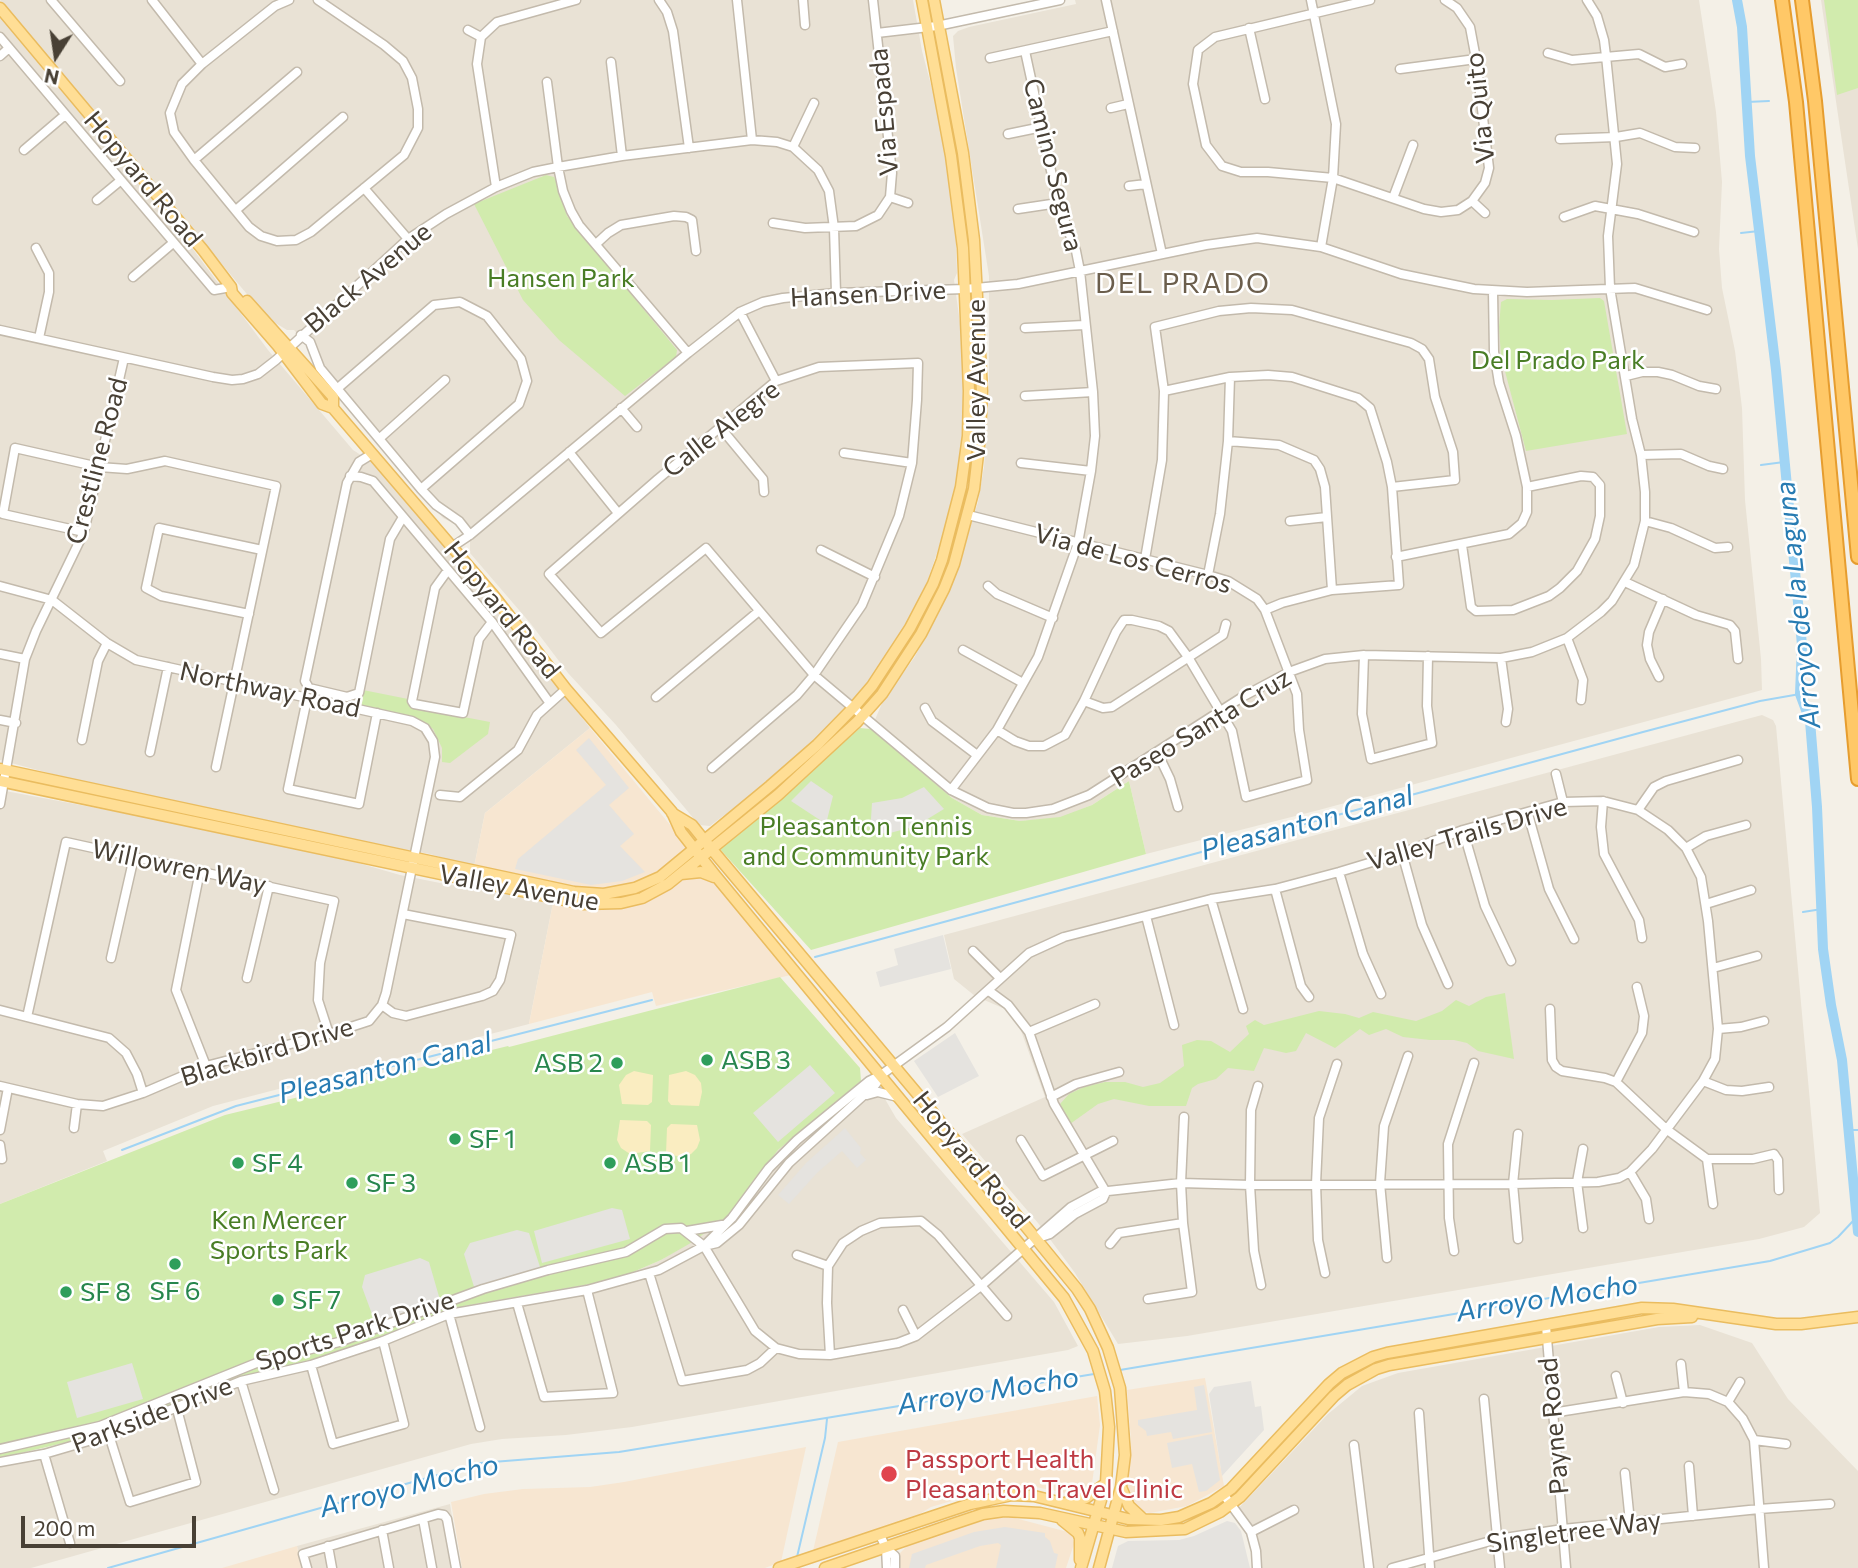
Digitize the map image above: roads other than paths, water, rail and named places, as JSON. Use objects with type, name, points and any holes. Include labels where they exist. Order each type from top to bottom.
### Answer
[{"type":"highway","points":[[1782,0],[1796,102],[1858,779]]},
{"type":"highway","points":[[1802,0],[1815,101],[1858,558]]},
{"type":"main road","name":"Valley Avenue","points":[[414,864],[574,892],[604,894],[635,888],[660,877],[817,745],[873,686],[910,628],[943,560],[956,514],[968,436],[965,289],[953,168],[922,0]]},
{"type":"main road","name":"Valley Avenue","points":[[3,776],[414,864],[583,904],[621,903],[642,898],[668,884],[727,838],[826,754],[882,694],[927,623],[949,576],[968,515],[980,437],[981,367],[974,240],[967,178],[934,0]]},
{"type":"main road","name":"Hopyard Road","points":[[0,8],[231,287],[232,293],[286,350],[322,404],[333,408],[494,596],[566,689],[672,812],[692,825],[894,1066],[1090,1309],[1108,1348],[1120,1388],[1125,1455],[1121,1488],[1099,1568]]},
{"type":"main road","name":"Hopyard Road","points":[[672,812],[681,832],[718,879],[1064,1298],[1093,1351],[1105,1391],[1109,1427],[1105,1484],[1081,1568]]},
{"type":"main road","points":[[692,825],[708,830],[727,821]]},
{"type":"main road","points":[[674,865],[681,847],[681,832]]},
{"type":"main road","points":[[727,838],[723,849],[727,868]]},
{"type":"main road","points":[[681,874],[701,872],[718,879]]},
{"type":"main road","points":[[782,1567],[994,1497],[1026,1495],[1143,1519],[1179,1517],[1224,1495],[1329,1384],[1357,1364],[1387,1353],[1658,1307],[1776,1324],[1858,1317]]},
{"type":"main road","points":[[825,1568],[983,1514],[1021,1510],[1126,1532],[1185,1528],[1206,1520],[1231,1504],[1334,1396],[1360,1377],[1389,1365],[1657,1319],[1710,1316]]},
{"type":"main road","points":[[1060,1501],[1086,1498],[1105,1484]]},
{"type":"main road","points":[[1121,1488],[1129,1507],[1143,1519]]},
{"type":"main road","points":[[1058,1517],[1078,1533],[1081,1568]]},
{"type":"street","points":[[51,0],[120,81]]},
{"type":"street","points":[[152,0],[202,64]]},
{"type":"street","points":[[289,0],[275,6],[202,64],[182,84],[170,113],[174,132],[249,226],[261,236],[277,241],[296,240],[311,232],[404,155],[418,128],[418,109],[412,78],[403,61],[318,0]]},
{"type":"street","points":[[496,187],[477,64],[481,37],[497,22],[576,0]]},
{"type":"street","points":[[659,0],[667,12],[673,31],[689,148]]},
{"type":"street","points":[[737,0],[752,140]]},
{"type":"street","points":[[803,0],[805,25]]},
{"type":"street","name":"Via Espada","points":[[773,223],[805,228],[856,226],[878,215],[890,197],[892,173],[873,0]]},
{"type":"street","points":[[877,33],[937,26],[1060,0]]},
{"type":"street","points":[[1107,0],[1162,254]]},
{"type":"street","points":[[1311,0],[1336,124],[1333,178],[1321,247]]},
{"type":"street","points":[[1265,99],[1249,28],[1370,0]]},
{"type":"street","name":"Via Quito","points":[[1249,28],[1215,37],[1198,50],[1193,84],[1206,145],[1222,166],[1241,172],[1333,178],[1424,209],[1441,212],[1458,210],[1472,201],[1485,183],[1489,168],[1470,27],[1457,8],[1445,0]]},
{"type":"street","name":"Paseo Santa Cruz","points":[[759,611],[814,675],[951,790],[976,804],[1013,813],[1053,809],[1089,795],[1244,696],[1289,673],[1325,659],[1364,655],[1501,658],[1532,652],[1567,638],[1601,612],[1625,582],[1640,547],[1645,521],[1641,455],[1632,419],[1610,288],[1608,236],[1618,164],[1616,137],[1600,26],[1587,0]]},
{"type":"street","points":[[468,30],[481,37]]},
{"type":"street","points":[[990,58],[1112,31]]},
{"type":"street","name":"Hopyard Road","points":[[0,37],[214,290],[231,287]]},
{"type":"street","points":[[0,56],[9,48]]},
{"type":"street","name":"Camino Segura","points":[[951,790],[997,730],[1038,657],[1078,543],[1095,436],[1080,271],[1076,251],[1058,203],[1025,51]]},
{"type":"street","points":[[1548,53],[1572,60],[1639,54],[1665,67],[1682,65]]},
{"type":"street","points":[[1400,69],[1476,59]]},
{"type":"street","points":[[611,62],[622,156]]},
{"type":"street","points":[[194,160],[297,72]]},
{"type":"street","points":[[547,82],[558,167],[571,211],[579,225],[688,353]]},
{"type":"street","points":[[793,148],[814,103]]},
{"type":"street","points":[[1111,108],[1128,104]]},
{"type":"street","points":[[24,150],[65,115]]},
{"type":"street","points":[[236,210],[343,117]]},
{"type":"street","points":[[1008,134],[1042,127]]},
{"type":"street","points":[[1560,139],[1616,137],[1640,133],[1675,147],[1695,148]]},
{"type":"street","name":"Black Avenue","points":[[0,330],[233,380],[258,374],[408,239],[446,214],[496,187],[533,172],[558,167],[752,140],[777,142],[793,148],[818,170],[830,191],[836,293]]},
{"type":"street","points":[[1393,198],[1413,145]]},
{"type":"street","points":[[96,200],[120,181]]},
{"type":"street","points":[[1129,186],[1146,184]]},
{"type":"street","points":[[364,188],[408,239]]},
{"type":"street","points":[[890,197],[908,203]]},
{"type":"street","points":[[1472,201],[1485,213]]},
{"type":"street","points":[[1018,209],[1058,203]]},
{"type":"street","points":[[1564,217],[1590,207],[1612,209],[1638,214],[1694,232]]},
{"type":"street","points":[[596,244],[621,225],[674,216],[692,220],[696,251]]},
{"type":"street","name":"Hansen Drive","points":[[452,547],[740,312],[763,302],[783,298],[1018,284],[1233,240],[1257,238],[1321,247],[1401,274],[1493,291],[1562,292],[1635,288],[1707,310]]},
{"type":"street","points":[[133,277],[173,243]]},
{"type":"street","points":[[36,248],[49,273],[49,292],[39,338]]},
{"type":"street","points":[[1396,557],[1509,534],[1516,530],[1527,512],[1527,487],[1516,436],[1499,383],[1493,334],[1493,291]]},
{"type":"street","points":[[338,388],[434,305],[460,302],[487,317],[521,359],[527,381],[519,404],[421,489]]},
{"type":"street","points":[[1145,559],[1162,460],[1164,391],[1155,327],[1219,311],[1251,308],[1292,310],[1411,343],[1422,349],[1429,359],[1435,397],[1453,452],[1455,480],[1392,487]]},
{"type":"street","points":[[740,312],[776,381]]},
{"type":"street","points":[[1025,328],[1084,324]]},
{"type":"street","name":"Hopyard Road","points":[[301,335],[310,342],[320,368],[421,489],[436,505],[459,521],[470,535]]},
{"type":"street","name":"Crestline Road","points":[[0,804],[25,659],[84,532],[124,358]]},
{"type":"street","name":"Calle Alegre","points":[[759,611],[706,548],[601,633],[549,574],[776,381],[819,367],[918,363],[912,463]]},
{"type":"street","points":[[1626,376],[1658,372],[1716,389]]},
{"type":"street","points":[[1164,391],[1254,374],[1292,377],[1362,400],[1370,408],[1392,487],[1399,585],[1332,590],[1265,610]]},
{"type":"street","points":[[1208,575],[1220,514],[1228,441],[1230,377]]},
{"type":"street","points":[[380,438],[445,380]]},
{"type":"street","points":[[1025,396],[1093,392]]},
{"type":"street","points":[[621,408],[637,427]]},
{"type":"street","points":[[720,427],[763,479],[764,492]]},
{"type":"street","points":[[1228,441],[1279,445],[1314,460],[1320,469],[1325,487],[1332,590]]},
{"type":"street","points":[[84,532],[3,514],[15,448],[99,467],[127,469],[165,461],[276,486],[216,767]]},
{"type":"street","points":[[569,452],[618,513]]},
{"type":"street","points":[[712,768],[797,695],[862,605],[875,577],[899,516],[912,463],[844,453]]},
{"type":"street","points":[[372,454],[359,462],[350,476],[305,681],[309,688],[347,697],[359,693],[390,539],[403,517]]},
{"type":"street","points":[[1641,455],[1681,454],[1709,466],[1723,468]]},
{"type":"street","points":[[1021,463],[1091,471]]},
{"type":"street","name":"Hopyard Road","points":[[350,476],[373,481],[492,622],[549,702]]},
{"type":"street","points":[[1462,545],[1471,607],[1476,611],[1513,610],[1549,596],[1560,588],[1577,571],[1595,539],[1600,516],[1600,485],[1593,477],[1581,476],[1527,487]]},
{"type":"street","name":"Via de Los Cerros","points":[[968,515],[1208,575],[1242,588],[1265,610],[1297,694],[1299,730],[1307,780],[1245,797],[1232,731],[1222,712]]},
{"type":"street","points":[[1290,521],[1327,517]]},
{"type":"street","points":[[1645,521],[1671,528],[1714,548],[1728,547]]},
{"type":"street","points":[[248,614],[162,596],[145,588],[159,528],[262,550]]},
{"type":"street","points":[[821,550],[875,577]]},
{"type":"street","points":[[448,570],[435,589],[412,701],[414,704],[463,713],[479,639],[492,622]]},
{"type":"street","points":[[1625,582],[1696,615],[1730,625],[1735,631],[1738,659]]},
{"type":"street","name":"Northway Road","points":[[0,586],[51,600],[107,643],[136,660],[412,721],[425,728],[433,741],[435,757],[414,864]]},
{"type":"street","points":[[988,586],[997,594],[1053,618]]},
{"type":"street","points":[[1659,677],[1650,659],[1647,645],[1649,632],[1663,599]]},
{"type":"street","points":[[656,697],[759,611]]},
{"type":"street","points":[[997,730],[1023,745],[1044,746],[1065,734],[1124,620],[1159,626],[1169,631],[1222,712]]},
{"type":"street","points":[[1084,701],[1102,708],[1112,707],[1223,635],[1226,624]]},
{"type":"street","points":[[1567,638],[1583,680],[1581,700]]},
{"type":"street","points":[[82,740],[98,662],[107,643]]},
{"type":"street","points":[[962,650],[1023,683]]},
{"type":"street","points":[[0,654],[25,659]]},
{"type":"street","points":[[1364,655],[1362,714],[1371,759],[1432,743],[1427,706],[1428,656]]},
{"type":"street","points":[[1501,658],[1508,709],[1506,722]]},
{"type":"street","points":[[150,752],[168,667]]},
{"type":"street","points":[[440,795],[460,797],[518,750],[537,715],[566,689]]},
{"type":"street","points":[[307,699],[288,789],[347,802],[359,804],[377,713]]},
{"type":"street","points":[[925,708],[932,721],[977,755]]},
{"type":"street","points":[[0,720],[16,723]]},
{"type":"street","points":[[1157,752],[1170,779],[1178,807]]},
{"type":"street","points":[[1638,810],[1654,787],[1738,760]]},
{"type":"street","points":[[1556,774],[1563,802]]},
{"type":"street","points":[[1603,801],[1601,827],[1604,853],[1639,920],[1642,937]]},
{"type":"street","name":"Valley Trails Drive","points":[[881,1075],[947,1027],[1029,953],[1064,937],[1211,899],[1275,889],[1339,872],[1402,853],[1463,830],[1528,814],[1563,802],[1603,801],[1638,810],[1668,830],[1686,848],[1701,877],[1718,1029],[1715,1059],[1703,1081],[1630,1172]]},
{"type":"street","points":[[1528,814],[1549,889],[1574,939]]},
{"type":"street","points":[[1686,848],[1706,836],[1746,825]]},
{"type":"street","points":[[1463,830],[1485,906],[1511,961]]},
{"type":"street","name":"Willowren Way","points":[[27,1017],[66,842],[334,901],[320,962],[318,1000],[329,1034]]},
{"type":"street","points":[[1402,853],[1422,925],[1448,984]]},
{"type":"street","points":[[111,958],[134,857]]},
{"type":"street","name":"Blackbird Drive","points":[[4,1087],[77,1104],[103,1106],[143,1093],[206,1066],[369,1021],[382,1005],[414,864]]},
{"type":"street","points":[[200,871],[176,990],[206,1066]]},
{"type":"street","points":[[1339,872],[1363,954],[1381,993]]},
{"type":"street","points":[[247,978],[269,886]]},
{"type":"street","points":[[1275,889],[1301,986],[1309,997]]},
{"type":"street","points":[[1706,904],[1751,890]]},
{"type":"street","points":[[1211,899],[1243,1009]]},
{"type":"street","points":[[382,1005],[393,1013],[406,1016],[493,991],[500,979],[511,936],[403,914]]},
{"type":"street","points":[[1146,916],[1174,1025]]},
{"type":"street","points":[[973,951],[1000,978]]},
{"type":"street","points":[[1713,968],[1758,956]]},
{"type":"street","points":[[1616,1082],[1642,1033],[1644,1016],[1637,987]]},
{"type":"street","points":[[989,991],[1008,1005],[1029,1032],[1051,1097],[1062,1120],[1106,1192]]},
{"type":"street","points":[[1029,1032],[1095,1004]]},
{"type":"street","points":[[1550,1009],[1552,1060],[1556,1067],[1562,1071],[1616,1082],[1666,1129],[1707,1159],[1753,1159],[1774,1154],[1778,1160],[1779,1190]]},
{"type":"street","points":[[0,1010],[109,1038],[126,1053],[143,1093]]},
{"type":"street","points":[[1718,1029],[1764,1021]]},
{"type":"street","points":[[1387,1258],[1380,1184],[1384,1126],[1408,1056]]},
{"type":"street","points":[[863,1086],[868,1059]]},
{"type":"street","points":[[1454,1251],[1449,1218],[1448,1144],[1474,1063]]},
{"type":"street","points":[[1325,1273],[1318,1240],[1316,1184],[1319,1118],[1337,1064]]},
{"type":"street","points":[[1051,1097],[1076,1084],[1119,1072]]},
{"type":"street","name":"Parkside Drive","points":[[704,1246],[781,1155],[863,1086],[881,1075]]},
{"type":"street","name":"Parkside Drive","points":[[0,1462],[44,1454],[109,1435],[242,1381],[311,1365],[383,1341],[450,1314],[587,1290],[649,1273],[704,1246],[717,1243],[739,1225],[789,1163],[864,1096],[881,1075]]},
{"type":"street","points":[[1703,1081],[1734,1091],[1769,1087]]},
{"type":"street","points":[[1258,1086],[1251,1110],[1250,1185],[1254,1251],[1261,1285]]},
{"type":"street","points":[[0,1130],[4,1087]]},
{"type":"street","points":[[864,1096],[878,1092],[899,1097]]},
{"type":"street","points":[[74,1128],[77,1104]]},
{"type":"street","points":[[1148,1299],[1192,1292],[1181,1183],[1184,1117]]},
{"type":"street","points":[[1518,1134],[1513,1184],[1518,1239]]},
{"type":"street","points":[[1021,1140],[1043,1175],[1113,1141]]},
{"type":"street","points":[[0,1145],[2,1159]]},
{"type":"street","points":[[1583,1149],[1577,1182],[1583,1228]]},
{"type":"street","points":[[1707,1159],[1713,1204]]},
{"type":"street","points":[[1106,1192],[1181,1183],[1513,1184],[1609,1181],[1630,1172],[1646,1199],[1649,1219]]},
{"type":"street","points":[[687,1231],[704,1246],[755,1331],[776,1348],[799,1354],[830,1355],[898,1343],[916,1336],[1036,1239],[1050,1234],[1075,1214],[1103,1199],[1106,1192]]},
{"type":"street","points":[[830,1355],[828,1266],[843,1243],[880,1223],[920,1221],[938,1235],[1007,1316]]},
{"type":"street","points":[[1110,1244],[1119,1233],[1183,1223]]},
{"type":"street","name":"Sports Park Drive","points":[[0,1449],[100,1426],[259,1362],[339,1342],[483,1289],[626,1252],[640,1246],[660,1230],[674,1228],[687,1231],[724,1225]]},
{"type":"street","points":[[797,1255],[828,1266]]},
{"type":"street","points":[[649,1273],[682,1381],[747,1370],[760,1363],[776,1348]]},
{"type":"street","points":[[517,1303],[544,1397],[613,1393],[587,1290]]},
{"type":"street","points":[[903,1310],[916,1336]]},
{"type":"street","points":[[450,1314],[480,1427]]},
{"type":"street","name":"Payne Road","points":[[1546,1325],[1566,1568]]},
{"type":"street","points":[[311,1365],[333,1444],[404,1424],[383,1341]]},
{"type":"street","points":[[1681,1364],[1684,1392]]},
{"type":"street","points":[[1616,1376],[1623,1403]]},
{"type":"street","points":[[242,1381],[274,1490]]},
{"type":"street","points":[[1728,1402],[1740,1382]]},
{"type":"street","points":[[1552,1413],[1684,1392],[1709,1394],[1728,1402],[1743,1419],[1754,1440],[1764,1568]]},
{"type":"street","points":[[1485,1399],[1500,1568]]},
{"type":"street","points":[[109,1435],[130,1502],[196,1482],[177,1409]]},
{"type":"street","points":[[1419,1413],[1430,1568]]},
{"type":"street","points":[[1754,1440],[1786,1444]]},
{"type":"street","points":[[1354,1445],[1369,1568]]},
{"type":"street","points":[[44,1454],[70,1543]]},
{"type":"street","points":[[1689,1465],[1693,1516]]},
{"type":"street","points":[[1625,1474],[1630,1522]]},
{"type":"street","points":[[1224,1495],[1251,1532],[1256,1551],[1256,1568]]},
{"type":"street","name":"Singletree Way","points":[[1392,1568],[1498,1539],[1563,1529],[1830,1504]]},
{"type":"street","points":[[1251,1532],[1294,1510]]},
{"type":"street","points":[[307,1568],[303,1553],[438,1514],[447,1519],[456,1568]]},
{"type":"street","points":[[423,1519],[432,1568]]},
{"type":"street","points":[[382,1530],[389,1568]]},
{"type":"street","points":[[880,1535],[886,1548],[887,1568]]},
{"type":"street","points":[[328,1546],[332,1568]]},
{"type":"street","points":[[886,1548],[895,1556],[895,1568]]},
{"type":"waterway","name":"Arroyo de la Laguna","points":[[1737,0],[1742,27],[1750,156],[1776,370],[1802,645],[1800,694],[1810,721],[1823,949],[1842,1060],[1858,1232]]},
{"type":"waterway","points":[[1747,102],[1769,101]]},
{"type":"waterway","points":[[1741,233],[1759,231]]},
{"type":"waterway","points":[[1761,465],[1784,462]]},
{"type":"waterway","name":"Pleasanton Canal","points":[[815,957],[1643,732],[1760,701],[1800,694]]},
{"type":"waterway","points":[[1803,912],[1822,909]]},
{"type":"waterway","name":"Pleasanton Canal","points":[[122,1150],[236,1106],[652,1000]]},
{"type":"waterway","points":[[1849,1130],[1858,1130]]},
{"type":"waterway","name":"Arroyo Mocho","points":[[1120,1370],[1770,1261],[1830,1243],[1853,1221],[1856,1209]]},
{"type":"waterway","name":"Arroyo Mocho","points":[[108,1568],[480,1463],[619,1452],[1094,1374]]},
{"type":"waterway","points":[[797,1557],[827,1419]]},
{"type":"place","name":"ASB 3","points":[[707,1060]]},
{"type":"place","name":"ASB 2","points":[[617,1063]]},
{"type":"place","name":"SF 1","points":[[455,1139]]},
{"type":"place","name":"SF 4","points":[[238,1163]]},
{"type":"place","name":"ASB 1","points":[[610,1163]]},
{"type":"place","name":"SF 3","points":[[352,1183]]},
{"type":"place","name":"SF 6","points":[[175,1264]]},
{"type":"place","name":"SF 8","points":[[66,1292]]},
{"type":"place","name":"SF 7","points":[[278,1300]]},
{"type":"place","name":"Passport Health Pleasanton Travel Clinic","points":[[889,1474]]},
{"type":"district","name":"DEL PRADO","points":[[1183,284]]},
{"type":"park label","name":"Hansen Park","points":[[561,278]]},
{"type":"park label","name":"Del Prado Park","points":[[1558,360]]},
{"type":"park label","name":"Pleasanton Tennis and Community Park","points":[[866,841]]},
{"type":"park label","name":"Ken Mercer Sports Park","points":[[279,1235]]}]
